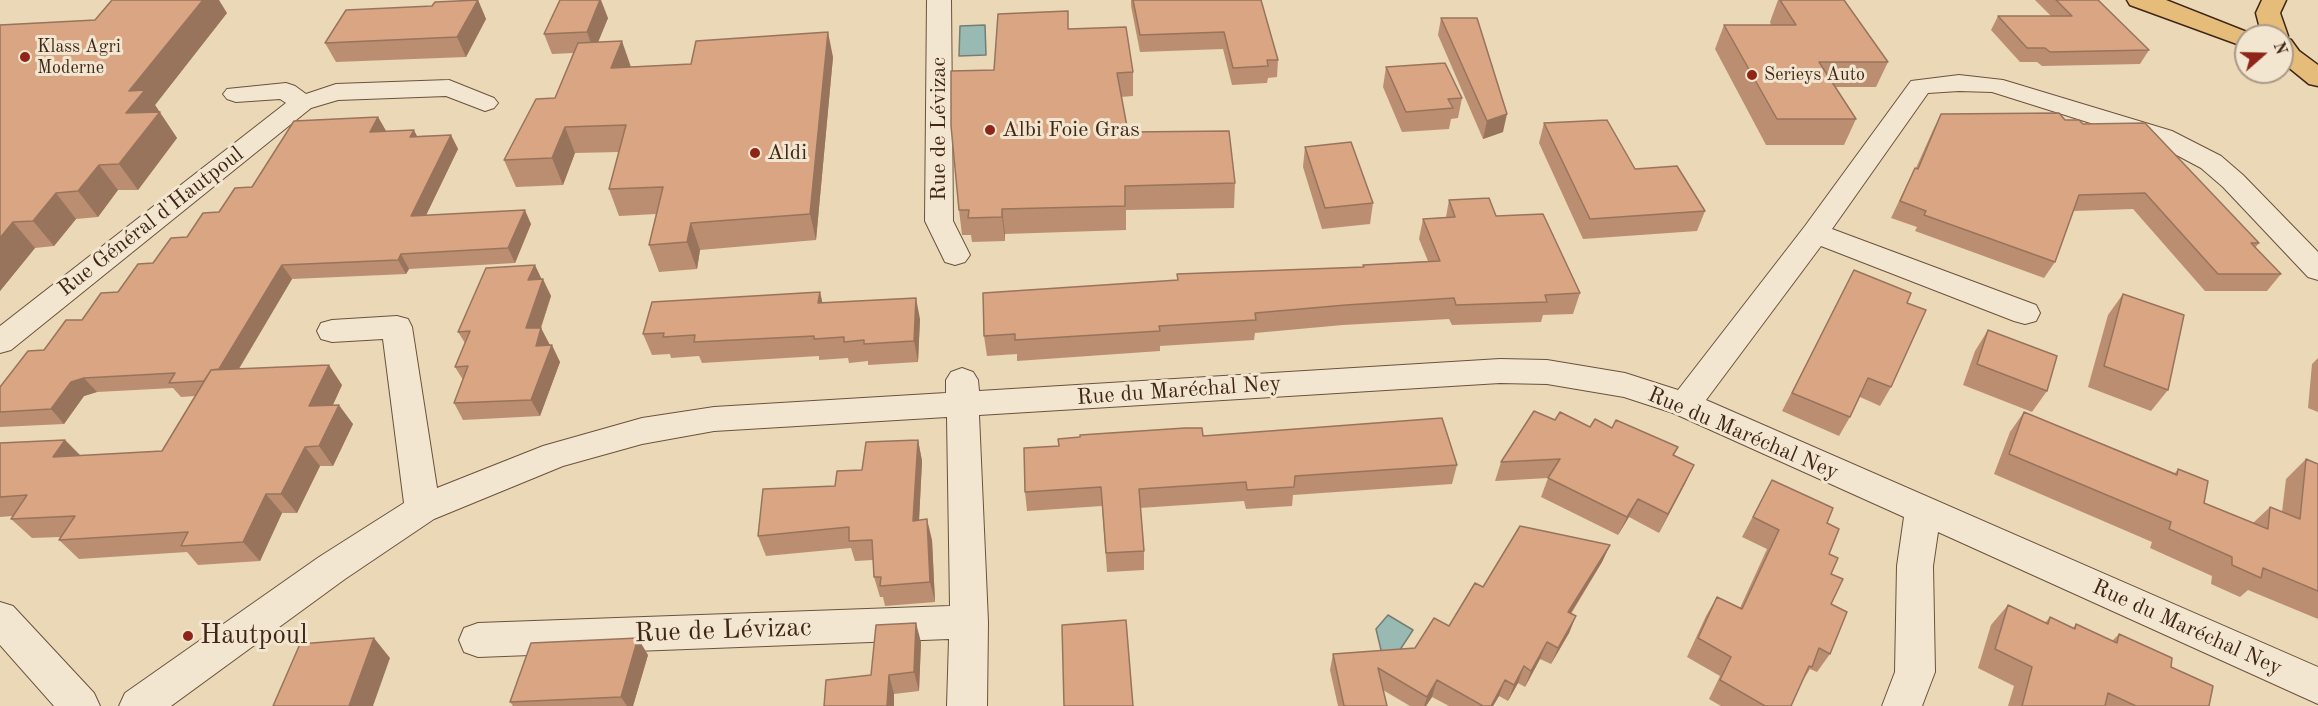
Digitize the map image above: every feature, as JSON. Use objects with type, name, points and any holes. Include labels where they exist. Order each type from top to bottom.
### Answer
[{"type":"main road","points":[[2139,0],[2167,8],[2234,34]]},
{"type":"main road","points":[[2273,24],[2268,13],[2274,0]]},
{"type":"main road","points":[[2294,57],[2318,78]]},
{"type":"street","name":"Rue de Lévizac","points":[[939,0],[939,221],[955,255]]},
{"type":"street","points":[[1685,405],[1815,233],[1920,86],[1959,83],[1994,85],[2163,137],[2211,162],[2233,181],[2318,270]]},
{"type":"street","name":"Rue Général d'Hautpoul","points":[[0,342],[302,103],[336,92],[448,88],[485,103]]},
{"type":"street","points":[[236,94],[286,91],[302,103]]},
{"type":"street","points":[[1815,233],[2025,313]]},
{"type":"street","points":[[332,331],[397,327],[423,509]]},
{"type":"street","name":"Rue du Maréchal Ney","points":[[139,706],[332,568],[423,509],[555,455],[642,431],[714,419],[962,392],[1500,371],[1547,372],[1625,385],[1685,405],[2318,686]]},
{"type":"street","points":[[962,392],[969,622],[967,706]]},
{"type":"street","points":[[1902,706],[1915,672],[1915,566],[1923,511]]},
{"type":"street","points":[[0,618],[80,706]]},
{"type":"street","name":"Rue de Lévizac","points":[[478,640],[969,622]]},
{"type":"water","points":[[985,25],[986,55],[959,56],[960,26]]},
{"type":"water","points":[[1388,615],[1413,630],[1386,671],[1376,629]]},
{"type":"building","points":[[112,0],[203,0],[129,91],[145,90],[126,113],[160,112],[119,164],[99,165],[78,191],[56,193],[33,221],[13,222],[0,238],[0,25],[95,20]]},
{"type":"building","points":[[478,0],[457,37],[325,43],[346,10],[432,6],[435,2]]},
{"type":"building","points":[[560,0],[600,0],[587,32],[544,34]]},
{"type":"building","points":[[1133,0],[1261,0],[1278,60],[1267,60],[1268,66],[1233,68],[1224,32],[1140,35]]},
{"type":"building","points":[[1780,0],[1844,0],[1888,62],[1819,62],[1856,119],[1777,119],[1724,25],[1796,25]]},
{"type":"building","points":[[2056,0],[2098,0],[2149,50],[2050,52],[2045,48],[2027,48],[1998,16],[2072,16]]},
{"type":"building","points":[[1068,11],[1068,29],[1126,27],[1133,72],[1117,73],[1128,132],[1229,131],[1235,183],[1125,186],[1125,206],[1002,209],[1002,217],[968,218],[969,210],[959,210],[951,126],[951,71],[994,70],[998,14]]},
{"type":"building","points":[[1441,18],[1477,18],[1507,114],[1487,121]]},
{"type":"building","points":[[828,32],[810,214],[691,223],[687,242],[649,245],[663,187],[609,189],[626,125],[565,127],[552,158],[504,160],[536,99],[555,98],[578,43],[622,41],[611,68],[691,64],[696,41]]},
{"type":"building","points":[[1445,63],[1462,98],[1448,99],[1453,108],[1406,112],[1386,67]]},
{"type":"building","points":[[2059,113],[2065,120],[2079,120],[2083,124],[2145,123],[2259,243],[2251,243],[2281,274],[2218,274],[2145,193],[2079,195],[2055,262],[1924,215],[1926,211],[1900,201],[1915,168],[1918,169],[1941,114]]},
{"type":"building","points":[[378,117],[370,132],[414,130],[410,137],[451,135],[411,216],[525,210],[508,248],[401,254],[398,260],[282,265],[219,369],[211,370],[204,381],[169,383],[175,373],[84,378],[71,382],[51,409],[0,412],[0,387],[28,351],[44,350],[66,320],[82,320],[101,293],[118,292],[138,264],[153,263],[171,238],[187,237],[203,213],[219,212],[235,188],[252,187],[294,121]]},
{"type":"building","points":[[1607,120],[1635,169],[1677,166],[1705,211],[1590,219],[1544,123]]},
{"type":"building","points":[[1351,142],[1373,203],[1325,208],[1305,147]]},
{"type":"building","points":[[1489,198],[1496,216],[1543,214],[1580,293],[1545,295],[1547,302],[1456,305],[1454,298],[1255,313],[1256,320],[1159,326],[1160,331],[1015,340],[1015,334],[984,336],[983,293],[1178,280],[1177,274],[1364,267],[1363,265],[1440,261],[1423,219],[1455,217],[1449,200]]},
{"type":"building","points":[[535,265],[528,280],[543,279],[526,328],[541,328],[536,346],[552,345],[531,400],[454,403],[468,366],[455,367],[470,331],[458,332],[486,268]]},
{"type":"building","points":[[1854,270],[1911,293],[1907,303],[1926,310],[1891,387],[1868,378],[1850,417],[1792,393]]},
{"type":"building","points":[[820,292],[818,303],[916,298],[914,341],[864,344],[864,340],[844,342],[844,337],[814,339],[814,336],[694,342],[695,335],[663,337],[664,333],[643,334],[652,302]]},
{"type":"building","points":[[2123,294],[2184,315],[2168,390],[2104,366]]},
{"type":"building","points":[[1988,330],[2057,356],[2047,391],[1977,364]]},
{"type":"building","points":[[329,365],[309,406],[339,405],[319,446],[305,447],[281,494],[266,494],[243,542],[181,546],[188,532],[59,540],[75,516],[11,519],[27,495],[0,497],[0,443],[65,440],[53,457],[162,451],[211,370]]},
{"type":"building","points":[[1534,411],[1555,420],[1560,412],[1590,427],[1595,419],[1612,428],[1616,420],[1678,447],[1673,455],[1694,465],[1668,514],[1638,499],[1627,517],[1548,478],[1560,459],[1501,462]]},
{"type":"building","points":[[2024,412],[2177,475],[2178,469],[2208,481],[2204,503],[2268,529],[2270,507],[2300,519],[2306,459],[2318,464],[2318,591],[2263,568],[2261,578],[2232,565],[2232,557],[2169,529],[2171,522],[2009,454]]},
{"type":"building","points":[[1442,418],[1457,465],[1295,476],[1294,487],[1247,490],[1246,482],[1139,489],[1144,551],[1106,553],[1101,487],[1025,492],[1024,448],[1059,446],[1058,439],[1080,437],[1080,435],[1202,428],[1203,436]]},
{"type":"building","points":[[918,440],[913,521],[927,519],[930,582],[880,586],[881,577],[874,577],[872,540],[849,541],[849,527],[758,536],[763,489],[835,486],[837,471],[862,470],[866,442]]},
{"type":"building","points":[[1772,480],[1833,508],[1827,523],[1839,529],[1829,554],[1838,558],[1831,574],[1843,579],[1831,604],[1847,612],[1830,654],[1819,648],[1812,667],[1809,666],[1791,706],[1765,706],[1720,680],[1731,657],[1698,638],[1717,597],[1742,609],[1779,530],[1753,517]]},
{"type":"building","points":[[1520,526],[1610,545],[1568,612],[1576,616],[1558,648],[1547,642],[1531,671],[1524,666],[1514,685],[1505,680],[1491,706],[1483,706],[1437,680],[1427,697],[1378,668],[1387,706],[1344,706],[1333,654],[1415,648],[1434,618],[1449,626],[1475,583],[1483,587]]},
{"type":"building","points":[[2008,605],[2048,624],[2050,617],[2075,629],[2076,624],[2117,643],[2119,634],[2172,658],[2171,667],[2213,686],[2209,706],[2136,706],[2108,693],[2105,706],[2022,706],[2032,667],[1995,649]]},
{"type":"building","points":[[1126,620],[1133,706],[1064,706],[1062,625]]},
{"type":"building","points":[[916,623],[914,672],[889,675],[887,706],[824,706],[826,680],[871,675],[876,625]]},
{"type":"building","points":[[374,638],[349,706],[273,706],[300,644]]},
{"type":"building","points":[[638,638],[621,697],[510,702],[531,643]]},
{"type":"place","name":"Klass Agri Moderne","points":[[25,57]]},
{"type":"place","name":"Serieys Auto","points":[[1752,75]]},
{"type":"place","name":"Albi Foie Gras","points":[[990,130]]},
{"type":"place","name":"Aldi","points":[[755,153]]},
{"type":"place","name":"Hautpoul","points":[[188,636]]}]
